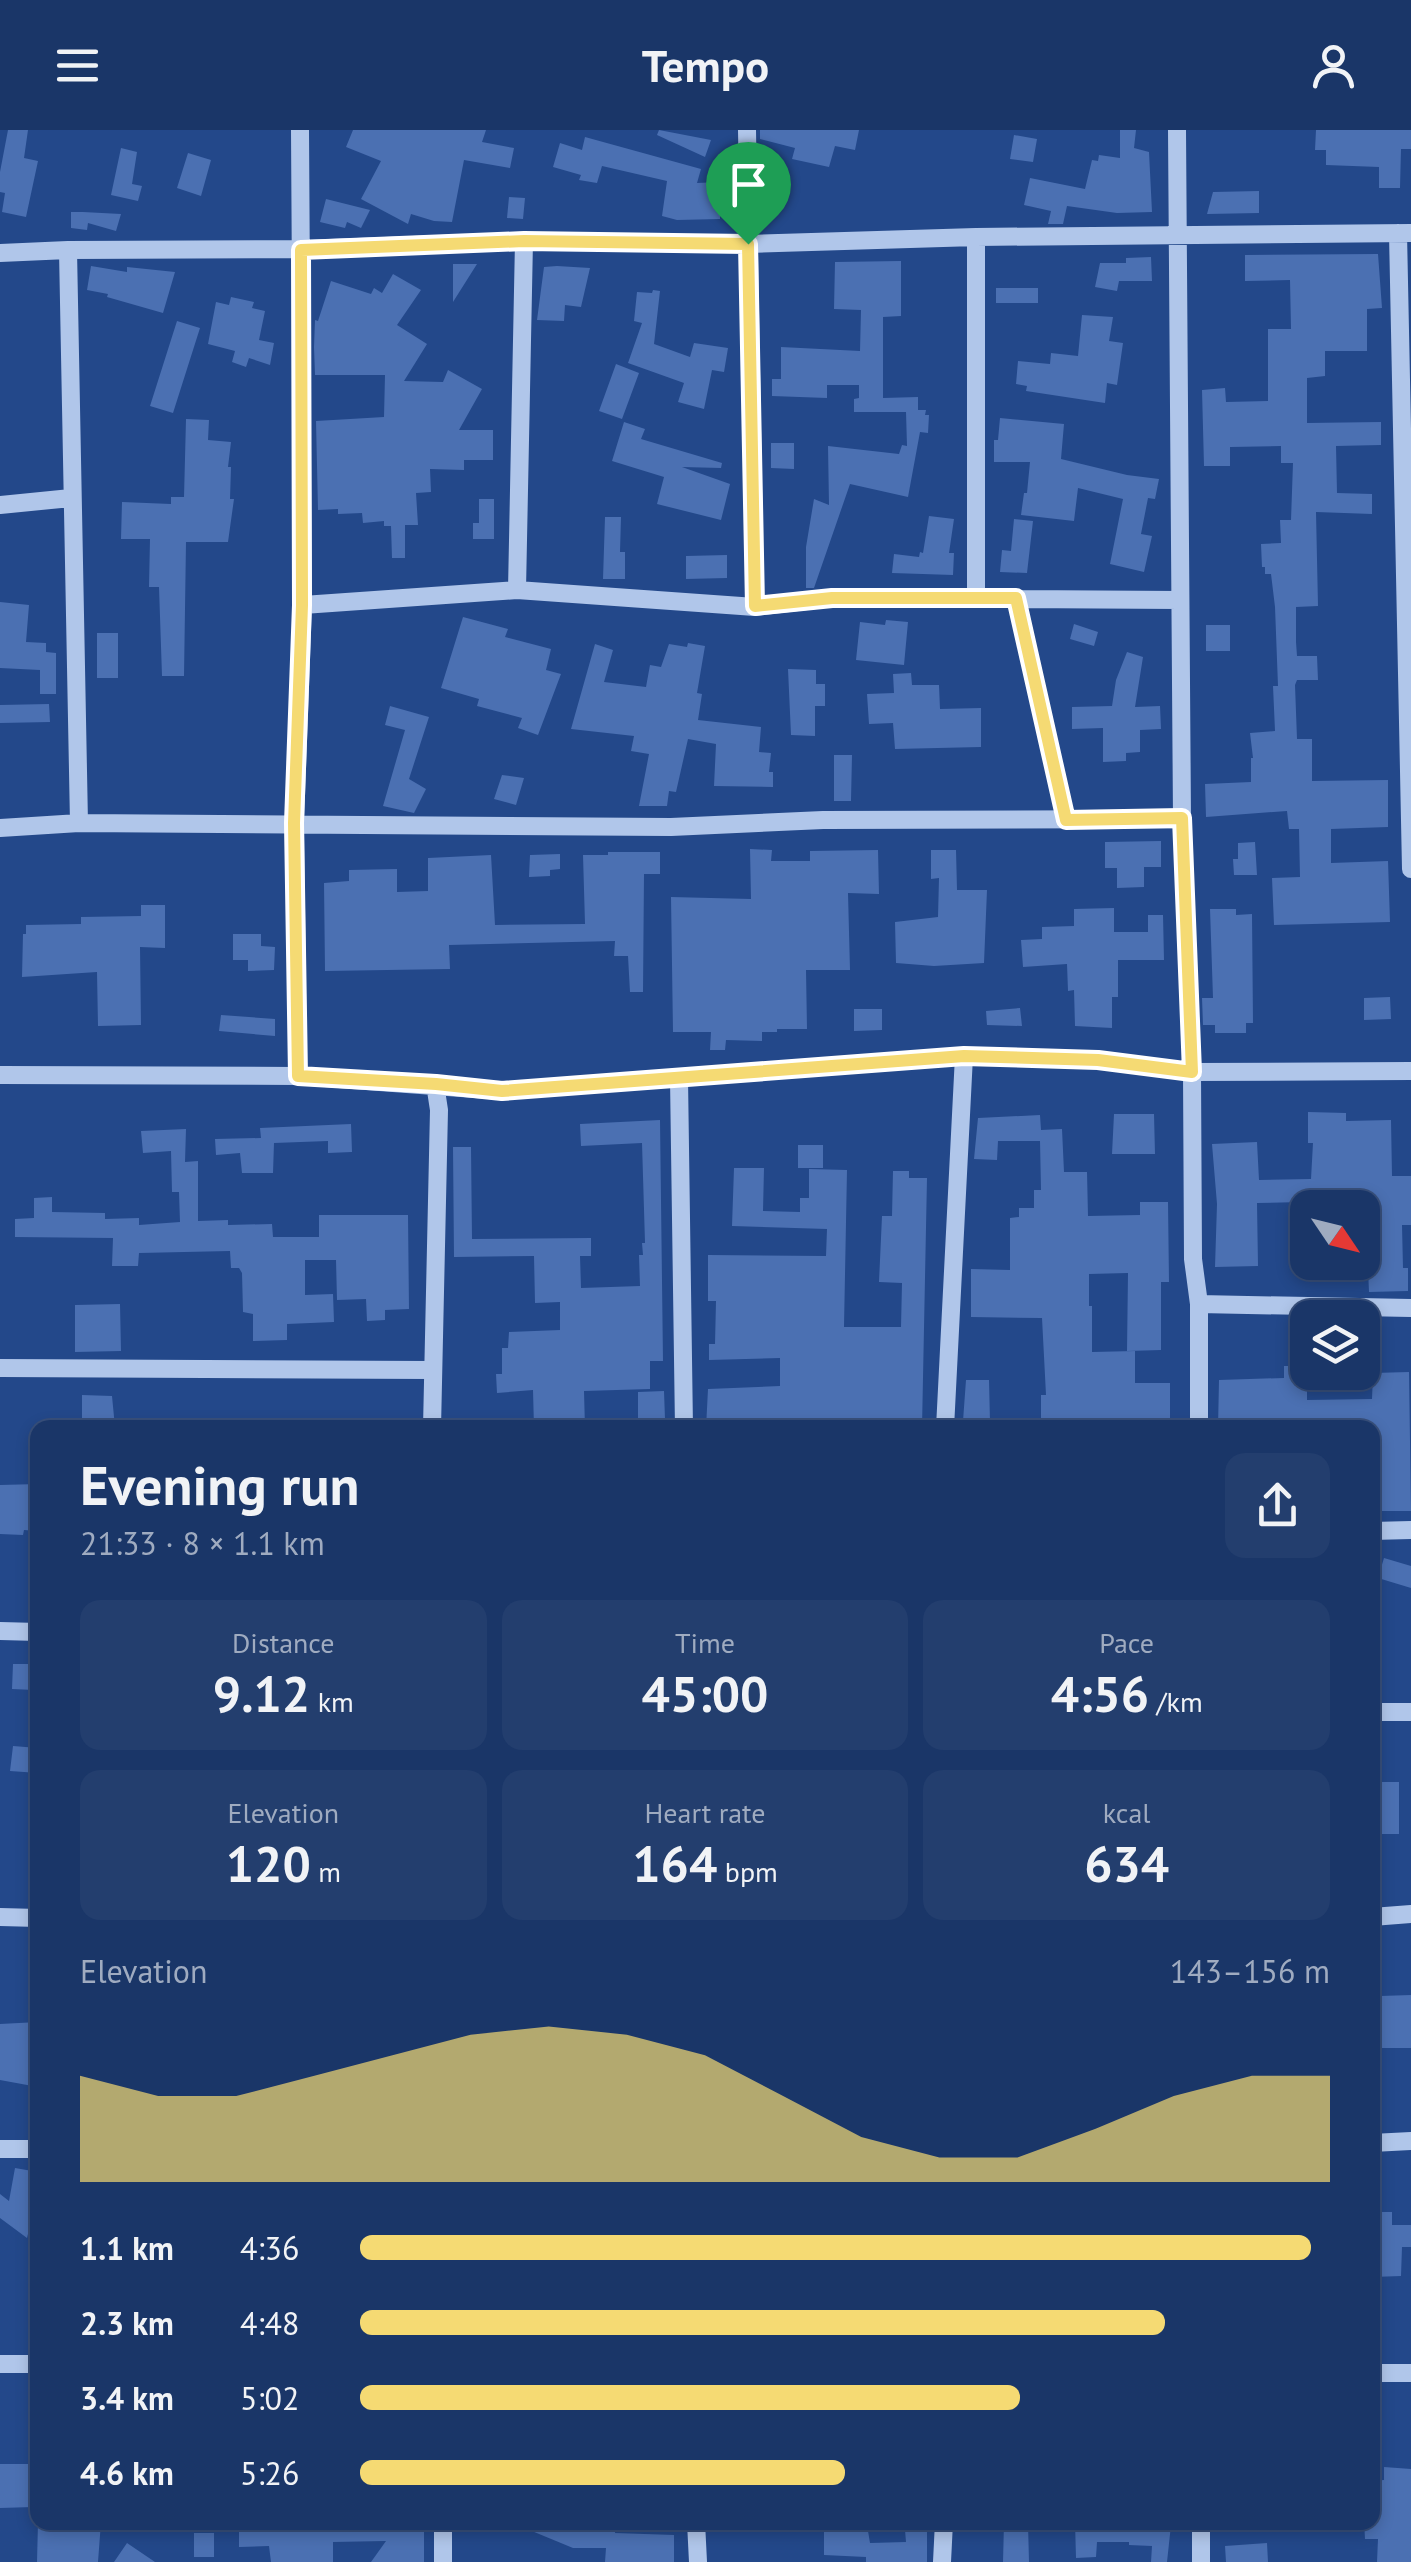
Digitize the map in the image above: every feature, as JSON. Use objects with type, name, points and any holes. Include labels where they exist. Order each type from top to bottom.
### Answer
[{"type":"street","points":[[298,1076],[294,823],[302,605],[300,130]]},
{"type":"street","points":[[746,130],[755,606]]},
{"type":"street","points":[[1177,130],[1182,818],[1192,1072],[1192,1260],[1199,1304],[1199,1420]]},
{"type":"street","points":[[0,253],[301,250],[524,241],[748,244],[976,237],[1404,233],[1411,869]]},
{"type":"street","points":[[976,237],[976,597]]},
{"type":"street","points":[[517,590],[524,241]]},
{"type":"street","points":[[68,250],[79,823]]},
{"type":"street","points":[[0,505],[71,498]]},
{"type":"street","points":[[302,605],[517,590],[755,606],[832,598],[1180,600]]},
{"type":"street","points":[[1016,598],[1066,820]]},
{"type":"street","points":[[0,828],[79,823],[671,827],[823,820],[1182,818]]},
{"type":"street","points":[[946,1420],[964,1056]]},
{"type":"street","points":[[0,1075],[298,1076],[502,1091],[964,1056],[1098,1060],[1192,1072],[1411,1072]]},
{"type":"street","points":[[679,1078],[684,1420]]},
{"type":"street","points":[[432,1420],[439,1110],[436,1084]]},
{"type":"street","points":[[1199,1304],[1411,1308]]},
{"type":"street","points":[[0,1368],[432,1370]]},
{"type":"street","points":[[1380,1530],[1411,1530]]},
{"type":"street","points":[[0,1631],[30,1632]]},
{"type":"street","points":[[1380,1712],[1411,1712]]},
{"type":"street","points":[[1380,1916],[1411,1914]]},
{"type":"street","points":[[0,1917],[30,1918]]},
{"type":"street","points":[[1380,2142],[1411,2141]]},
{"type":"street","points":[[0,2149],[30,2148]]},
{"type":"street","points":[[0,2364],[30,2364]]},
{"type":"street","points":[[1380,2373],[1411,2373]]},
{"type":"street","points":[[442,2530],[443,2562]]},
{"type":"street","points":[[696,2530],[698,2562]]},
{"type":"street","points":[[942,2562],[944,2530]]},
{"type":"street","points":[[1201,2530],[1201,2562]]},
{"type":"building","points":[[8,130],[28,130],[24,158],[38,161],[26,217],[2,212],[5,193],[0,192],[0,172]]},
{"type":"building","points":[[353,130],[486,130],[482,142],[514,148],[510,168],[464,160],[452,222],[411,214],[408,224],[361,199],[381,161],[346,147]]},
{"type":"building","points":[[659,130],[711,140],[705,157],[657,135]]},
{"type":"building","points":[[760,130],[859,130],[855,150],[835,146],[829,167],[792,159],[795,148],[760,139]]},
{"type":"building","points":[[1120,130],[1136,130],[1134,148],[1149,152],[1152,212],[1117,213],[1067,206],[1063,224],[1048,224],[1051,211],[1024,205],[1030,178],[1085,189],[1092,160],[1098,161],[1099,155],[1120,158]]},
{"type":"building","points":[[1316,130],[1411,130],[1411,149],[1401,149],[1400,188],[1379,188],[1379,167],[1326,165],[1326,150],[1315,150]]},
{"type":"building","points":[[1014,135],[1037,139],[1033,162],[1010,159]]},
{"type":"building","points":[[585,137],[701,169],[697,183],[720,182],[720,219],[677,220],[662,216],[667,181],[602,166],[597,183],[579,180],[581,175],[553,167],[560,143],[582,150]]},
{"type":"building","points":[[121,148],[137,152],[132,184],[142,186],[138,201],[111,195]]},
{"type":"building","points":[[188,153],[211,160],[201,196],[177,188]]},
{"type":"building","points":[[1259,191],[1259,213],[1207,214],[1213,192]]},
{"type":"building","points":[[509,197],[525,198],[523,219],[507,218]]},
{"type":"building","points":[[326,199],[370,210],[361,228],[347,222],[345,228],[320,222]]},
{"type":"building","points":[[71,212],[121,214],[116,231],[88,223],[87,230],[71,228]]},
{"type":"building","points":[[1378,254],[1382,308],[1367,309],[1367,351],[1325,351],[1325,376],[1307,378],[1307,423],[1381,422],[1381,445],[1336,446],[1337,493],[1372,494],[1372,514],[1316,512],[1318,606],[1296,607],[1296,642],[1297,656],[1317,656],[1318,680],[1297,680],[1295,685],[1297,739],[1312,739],[1312,781],[1388,780],[1388,827],[1331,829],[1331,863],[1388,861],[1390,922],[1274,925],[1272,878],[1300,877],[1299,829],[1289,829],[1287,811],[1206,817],[1205,784],[1251,782],[1250,733],[1275,731],[1275,607],[1271,574],[1265,574],[1262,567],[1261,544],[1281,543],[1280,520],[1291,520],[1293,463],[1281,463],[1281,446],[1230,447],[1230,466],[1204,466],[1202,390],[1225,388],[1226,402],[1268,401],[1268,329],[1291,329],[1290,280],[1245,281],[1245,255]]},
{"type":"building","points":[[1151,257],[1152,281],[1119,281],[1117,291],[1095,287],[1100,263],[1126,263],[1126,258]]},
{"type":"building","points":[[901,261],[901,316],[883,317],[883,398],[918,397],[918,410],[926,410],[925,415],[929,415],[928,433],[920,432],[908,497],[850,484],[814,588],[806,588],[806,547],[814,499],[829,505],[828,446],[899,454],[902,445],[907,446],[906,412],[854,412],[859,385],[827,385],[827,398],[772,396],[772,379],[781,379],[781,347],[860,351],[861,310],[834,309],[835,262]]},
{"type":"building","points":[[453,264],[477,264],[453,302]]},
{"type":"building","points":[[91,266],[127,272],[127,267],[175,272],[163,313],[87,290]]},
{"type":"building","points":[[544,267],[590,268],[581,307],[565,305],[564,321],[537,320]]},
{"type":"building","points":[[393,274],[421,290],[397,325],[427,344],[404,381],[443,382],[448,370],[482,389],[459,430],[493,430],[493,460],[464,460],[464,470],[430,469],[431,492],[416,493],[418,525],[405,525],[405,558],[392,558],[391,526],[384,526],[384,521],[363,523],[362,513],[318,510],[316,421],[384,417],[385,375],[315,375],[315,320],[318,321],[331,281],[371,294],[374,288],[382,293]]},
{"type":"building","points":[[996,288],[1038,288],[1038,303],[996,303]]},
{"type":"building","points":[[660,291],[654,344],[690,357],[694,343],[728,348],[724,372],[712,370],[704,409],[678,402],[684,383],[628,363],[642,323],[634,321],[637,292]]},
{"type":"building","points":[[231,297],[254,302],[252,308],[265,311],[259,340],[274,343],[270,365],[249,358],[246,367],[232,362],[235,351],[208,344],[216,302],[229,305]]},
{"type":"building","points":[[1082,315],[1113,317],[1109,341],[1123,343],[1117,385],[1107,383],[1105,403],[1026,391],[1027,386],[1016,384],[1018,361],[1050,364],[1051,353],[1078,356]]},
{"type":"building","points":[[177,321],[200,328],[173,413],[150,406]]},
{"type":"building","points":[[616,364],[639,373],[622,419],[599,411]]},
{"type":"building","points":[[1000,418],[1064,424],[1061,459],[1159,479],[1155,499],[1148,498],[1141,534],[1152,536],[1144,572],[1110,564],[1123,499],[1078,488],[1074,521],[1021,515],[1030,462],[994,462]]},
{"type":"building","points":[[186,419],[209,420],[208,440],[231,442],[228,467],[230,499],[234,499],[228,542],[186,542],[184,676],[162,676],[159,587],[149,587],[150,539],[121,539],[122,502],[171,504],[171,497],[184,497]]},
{"type":"building","points":[[624,422],[645,429],[641,439],[722,463],[721,468],[682,467],[730,484],[721,520],[657,504],[664,477],[612,461]]},
{"type":"building","points":[[771,443],[794,443],[794,469],[771,468]]},
{"type":"building","points":[[479,499],[494,499],[494,539],[473,539],[473,523],[479,523]]},
{"type":"building","points":[[929,516],[954,519],[949,553],[954,553],[953,575],[892,573],[894,554],[919,557],[923,553]]},
{"type":"building","points":[[605,517],[621,517],[620,552],[625,552],[625,579],[603,579]]},
{"type":"building","points":[[1014,519],[1033,521],[1027,573],[1000,572],[1002,550],[1011,551]]},
{"type":"building","points":[[727,555],[727,578],[686,579],[686,556]]},
{"type":"building","points":[[0,602],[29,605],[26,642],[46,643],[46,652],[56,653],[56,694],[40,694],[40,670],[0,668]]},
{"type":"building","points":[[463,617],[508,629],[505,637],[551,649],[546,670],[561,674],[538,735],[518,728],[522,718],[477,706],[479,699],[441,688]]},
{"type":"building","points":[[886,620],[908,622],[904,665],[856,660],[860,622],[885,625]]},
{"type":"building","points":[[1074,624],[1098,632],[1094,646],[1070,639]]},
{"type":"building","points":[[1206,625],[1230,625],[1230,651],[1206,651]]},
{"type":"building","points":[[97,633],[118,633],[118,678],[97,678]]},
{"type":"building","points":[[688,643],[705,646],[697,693],[702,694],[698,720],[761,727],[759,752],[771,753],[769,772],[773,772],[773,787],[714,786],[716,744],[688,739],[676,792],[669,791],[667,806],[639,806],[649,754],[631,751],[634,736],[571,729],[595,644],[613,650],[604,682],[646,687],[650,665],[661,667],[669,644],[687,647]]},
{"type":"building","points":[[1127,652],[1143,657],[1135,707],[1160,706],[1161,729],[1140,730],[1140,752],[1126,753],[1126,761],[1103,762],[1103,728],[1072,729],[1072,707],[1112,706],[1116,680]]},
{"type":"building","points":[[788,669],[816,670],[816,684],[825,684],[825,706],[815,706],[815,736],[791,735]]},
{"type":"building","points":[[911,673],[912,685],[939,685],[940,709],[981,708],[981,747],[895,749],[893,723],[869,724],[867,694],[894,693],[893,674]]},
{"type":"building","points":[[49,704],[50,722],[0,723],[0,705]]},
{"type":"building","points":[[390,706],[429,717],[409,779],[426,789],[414,813],[383,806],[405,730],[385,725]]},
{"type":"building","points":[[834,755],[852,755],[851,801],[834,801]]},
{"type":"building","points":[[502,775],[524,778],[516,805],[494,799]]},
{"type":"building","points":[[1161,841],[1161,867],[1144,867],[1144,887],[1117,888],[1117,868],[1105,868],[1105,842]]},
{"type":"building","points":[[1255,842],[1257,875],[1234,875],[1238,843]]},
{"type":"building","points":[[750,849],[772,850],[771,861],[810,861],[810,851],[878,850],[879,894],[848,893],[850,970],[806,970],[807,1029],[762,1032],[762,1041],[726,1040],[725,1050],[710,1050],[711,1032],[673,1032],[671,897],[751,899]]},
{"type":"building","points":[[931,850],[956,850],[957,890],[987,890],[984,963],[896,963],[895,922],[938,917],[939,878],[931,879]]},
{"type":"building","points":[[660,852],[660,874],[644,874],[643,992],[630,992],[628,956],[614,956],[615,941],[449,945],[450,969],[325,971],[324,883],[349,881],[349,870],[397,869],[397,892],[428,891],[428,858],[491,855],[495,925],[585,924],[583,855]]},
{"type":"building","points":[[560,854],[560,869],[550,870],[550,876],[529,877],[530,855]]},
{"type":"building","points":[[141,905],[165,905],[165,948],[140,947],[141,1025],[98,1026],[97,972],[22,977],[26,925],[81,924],[81,917],[141,916]]},
{"type":"building","points":[[1114,908],[1114,932],[1148,932],[1148,915],[1163,915],[1164,960],[1118,960],[1118,997],[1112,997],[1112,1028],[1075,1026],[1074,990],[1068,991],[1067,964],[1023,967],[1021,940],[1042,939],[1042,927],[1074,926],[1074,909]]},
{"type":"building","points":[[1210,909],[1236,909],[1236,915],[1252,914],[1253,1023],[1246,1023],[1246,1033],[1215,1033],[1215,1025],[1203,1025],[1202,998],[1213,998]]},
{"type":"building","points":[[233,934],[261,934],[261,946],[275,947],[274,970],[248,971],[248,960],[233,960]]},
{"type":"building","points":[[1390,997],[1391,1019],[1364,1020],[1364,998]]},
{"type":"building","points":[[1020,1008],[1022,1026],[987,1025],[986,1011]]},
{"type":"building","points":[[854,1009],[882,1009],[882,1030],[854,1031]]},
{"type":"building","points":[[221,1015],[275,1019],[275,1036],[219,1031]]},
{"type":"building","points":[[1308,1112],[1346,1113],[1346,1121],[1391,1120],[1392,1176],[1411,1176],[1411,1225],[1402,1225],[1408,1291],[1369,1292],[1368,1280],[1380,1280],[1380,1190],[1290,1190],[1290,1202],[1257,1203],[1258,1266],[1215,1267],[1217,1204],[1212,1144],[1257,1142],[1259,1180],[1311,1179],[1313,1143],[1308,1143]]},
{"type":"building","points":[[1114,1114],[1154,1114],[1155,1154],[1112,1154]]},
{"type":"building","points":[[1040,1115],[1041,1130],[1062,1129],[1064,1172],[1087,1172],[1088,1216],[1140,1215],[1140,1202],[1168,1202],[1169,1282],[1161,1282],[1161,1350],[1127,1351],[1128,1273],[1089,1274],[1089,1306],[1092,1352],[1135,1351],[1135,1383],[1170,1383],[1170,1420],[1041,1420],[1041,1395],[1046,1395],[1042,1318],[971,1317],[971,1269],[1010,1270],[1010,1218],[1019,1217],[1019,1208],[1034,1208],[1034,1190],[1041,1190],[1040,1141],[998,1141],[997,1160],[974,1159],[978,1118]]},
{"type":"building","points":[[660,1120],[663,1361],[650,1361],[650,1389],[584,1391],[585,1420],[534,1420],[533,1390],[497,1393],[496,1374],[502,1374],[502,1348],[508,1348],[509,1332],[560,1330],[560,1302],[535,1303],[534,1256],[454,1257],[453,1147],[471,1147],[472,1239],[591,1238],[591,1256],[580,1256],[581,1288],[640,1286],[639,1255],[643,1255],[645,1243],[642,1143],[581,1146],[580,1124]]},
{"type":"building","points":[[351,1124],[352,1152],[328,1153],[328,1141],[274,1143],[273,1173],[242,1173],[240,1153],[216,1155],[215,1139],[261,1138],[260,1128]]},
{"type":"building","points":[[186,1129],[185,1162],[198,1161],[198,1221],[272,1224],[273,1237],[319,1237],[319,1215],[408,1215],[409,1309],[385,1310],[385,1320],[367,1321],[366,1299],[337,1300],[336,1260],[305,1260],[305,1295],[333,1294],[334,1322],[287,1324],[287,1340],[253,1341],[253,1314],[243,1312],[242,1273],[239,1268],[231,1268],[230,1251],[139,1253],[138,1266],[112,1266],[113,1238],[15,1237],[15,1219],[34,1218],[34,1198],[52,1197],[52,1212],[105,1213],[105,1219],[139,1218],[139,1225],[180,1222],[179,1192],[172,1192],[171,1151],[143,1153],[141,1131]]},
{"type":"building","points":[[798,1145],[823,1145],[823,1168],[798,1168]]},
{"type":"building","points":[[734,1168],[764,1168],[763,1211],[800,1212],[800,1198],[809,1198],[809,1169],[847,1170],[844,1327],[901,1327],[902,1283],[879,1282],[882,1216],[892,1216],[893,1171],[909,1171],[909,1178],[927,1178],[922,1420],[706,1420],[708,1389],[780,1386],[780,1358],[709,1360],[709,1344],[715,1344],[716,1301],[708,1301],[708,1255],[826,1256],[827,1229],[732,1226]]},
{"type":"building","points":[[120,1304],[121,1351],[75,1352],[75,1305]]},
{"type":"building","points":[[1284,1366],[1290,1366],[1290,1390],[1307,1390],[1307,1400],[1372,1399],[1372,1390],[1380,1390],[1380,1373],[1409,1372],[1411,1511],[1380,1511],[1380,1420],[1218,1420],[1219,1380],[1284,1378]]},
{"type":"building","points":[[966,1380],[989,1380],[990,1420],[963,1420]]},
{"type":"building","points":[[664,1391],[665,1419],[638,1420],[638,1392]]},
{"type":"building","points":[[82,1395],[112,1396],[114,1420],[82,1420]]},
{"type":"building","points":[[30,1484],[30,1530],[24,1530],[23,1535],[0,1534],[0,1485]]},
{"type":"building","points":[[1384,1558],[1411,1566],[1411,1588],[1380,1579]]},
{"type":"building","points":[[13,1664],[30,1664],[30,1690],[12,1689]]},
{"type":"building","points":[[13,1746],[30,1747],[30,1772],[10,1771]]},
{"type":"building","points":[[1380,1782],[1399,1782],[1399,1834],[1382,1834]]},
{"type":"building","points":[[1411,1995],[1411,2048],[1380,2048],[1380,1996]]},
{"type":"building","points":[[30,2022],[30,2086],[0,2080],[0,2024]]},
{"type":"building","points":[[15,2168],[30,2171],[27,2238],[0,2218],[0,2194],[9,2201]]},
{"type":"building","points":[[1380,2212],[1392,2212],[1392,2225],[1411,2225],[1411,2247],[1402,2247],[1401,2276],[1380,2277]]},
{"type":"building","points":[[0,2464],[30,2464],[30,2507],[0,2508]]},
{"type":"building","points":[[1384,2467],[1411,2469],[1411,2562],[1377,2562],[1378,2539],[1365,2539],[1364,2530],[1380,2530],[1380,2480],[1384,2480]]},
{"type":"building","points":[[38,2530],[100,2530],[98,2562],[37,2562]]},
{"type":"building","points":[[239,2530],[424,2530],[424,2562],[371,2562],[386,2541],[333,2542],[333,2562],[271,2562],[269,2546],[239,2547]]},
{"type":"building","points":[[529,2530],[674,2535],[674,2562],[605,2562],[606,2548],[573,2548]]},
{"type":"building","points":[[824,2530],[868,2531],[870,2543],[906,2542],[905,2530],[927,2530],[927,2562],[866,2562],[866,2557],[824,2555]]},
{"type":"building","points":[[1004,2530],[1028,2530],[1029,2562],[1003,2562]]},
{"type":"building","points":[[1075,2530],[1170,2530],[1167,2562],[1151,2562],[1152,2546],[1129,2542],[1097,2542],[1096,2557],[1076,2558]]},
{"type":"building","points":[[194,2533],[214,2533],[214,2557],[194,2557]]},
{"type":"building","points":[[127,2543],[155,2562],[114,2562]]},
{"type":"building","points":[[1267,2543],[1268,2562],[1226,2562],[1225,2546]]},
{"type":"route","points":[[524,241],[748,244],[755,606],[832,598],[1016,598],[1066,820],[1182,818],[1192,1072],[1098,1060],[964,1056],[502,1091],[298,1076],[294,823],[302,605],[301,250],[524,241]]}]
